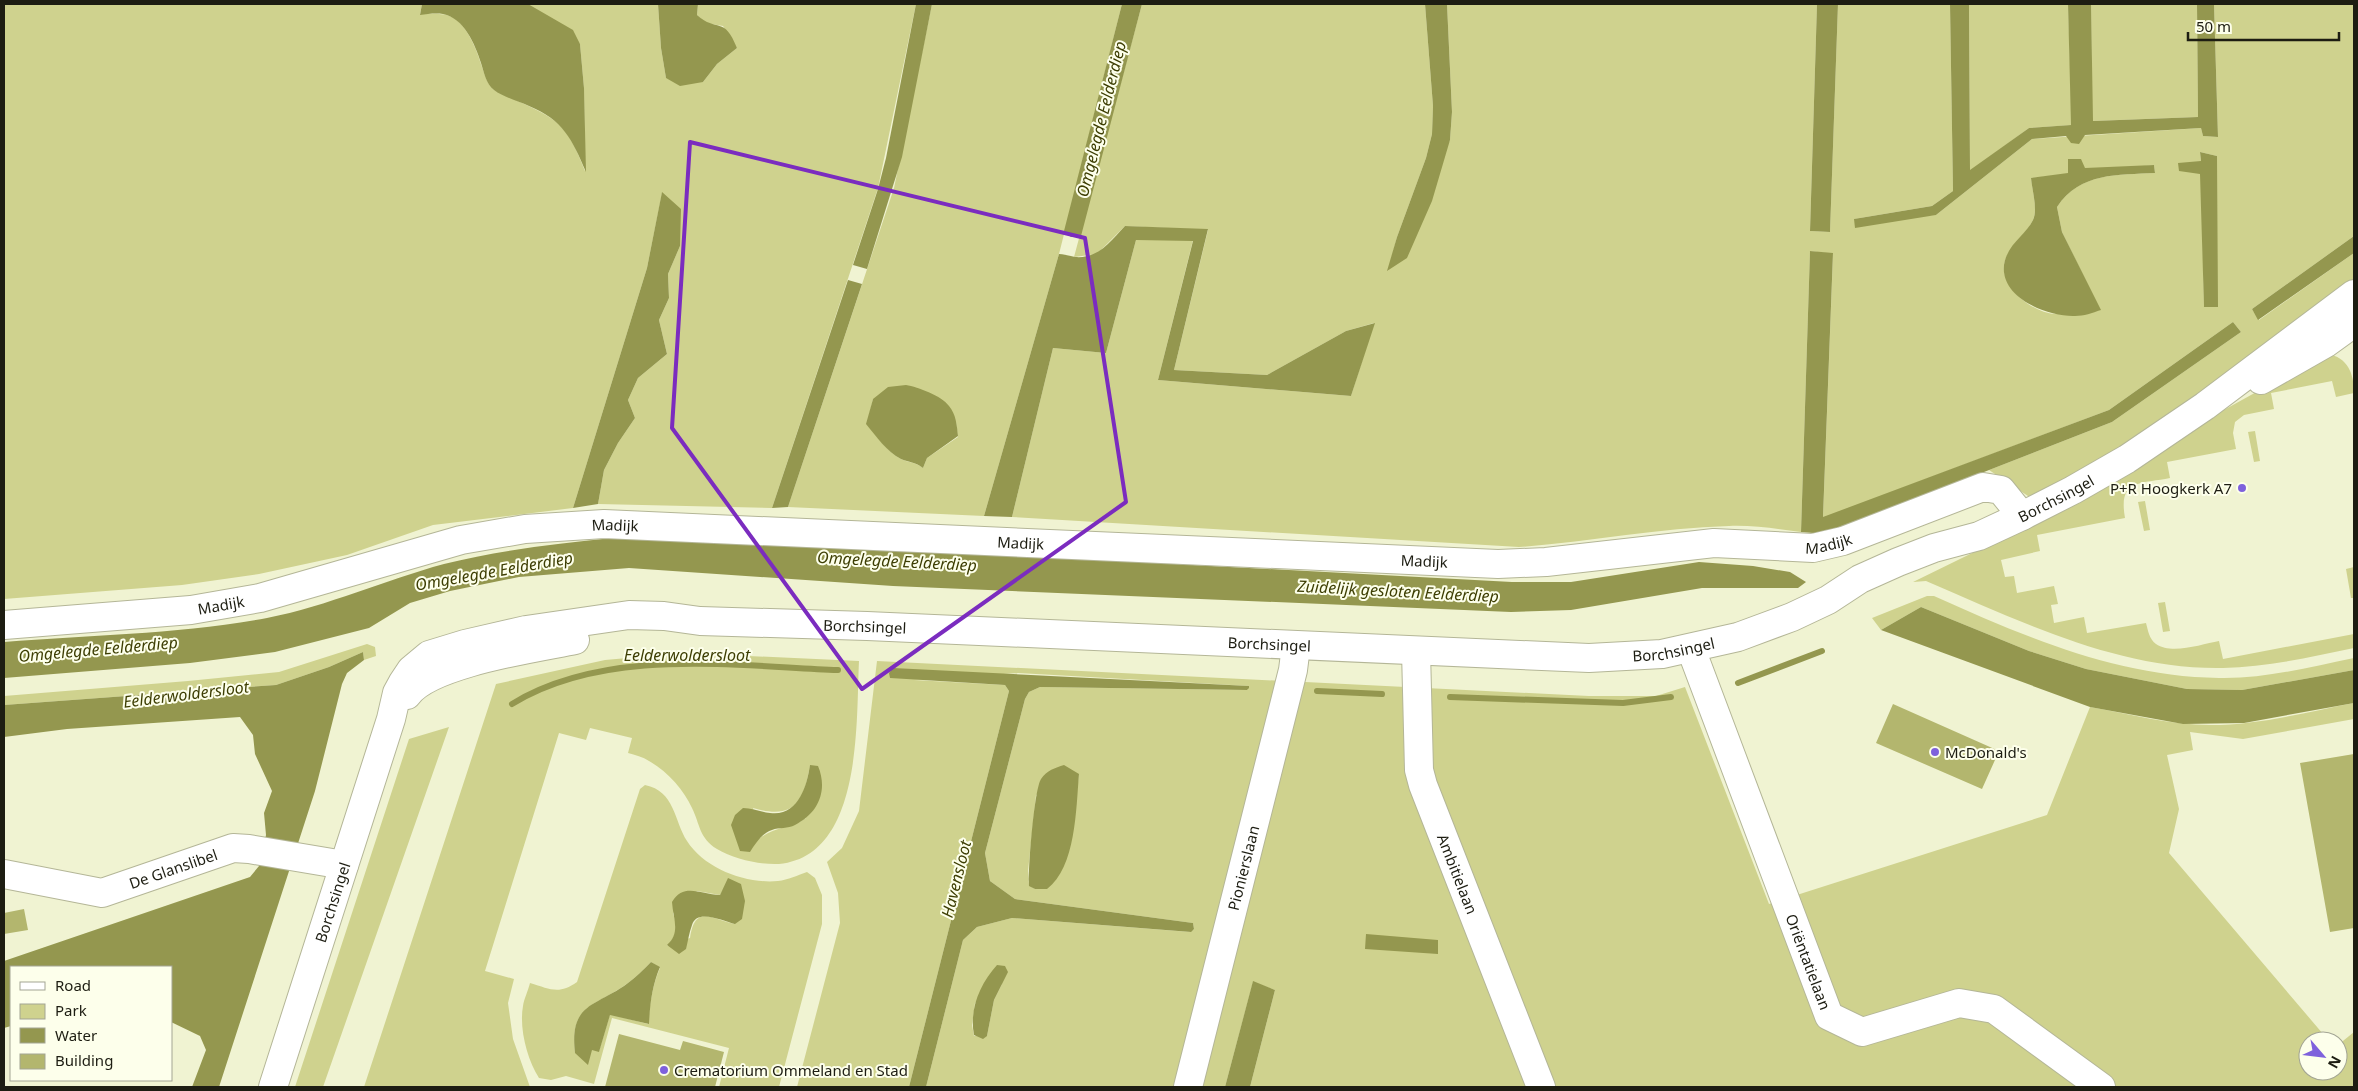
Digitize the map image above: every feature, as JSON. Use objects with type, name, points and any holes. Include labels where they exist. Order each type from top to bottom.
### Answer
[{"type":"street","name":"Borchsingel","points":[[273,1087],[391,719],[397,694],[411,670],[429,655],[445,649],[526,630],[629,615],[664,616],[700,621],[867,626],[1589,658],[1633,657],[1691,649],[1738,637],[1792,617],[1828,600],[1860,579],[1934,548],[1978,536],[2073,490],[2127,458],[2205,406],[2354,294]]},
{"type":"street","name":"Borchsingel","points":[[2205,406],[2269,376],[2326,343],[2354,323]]},
{"type":"street","name":"Madijk","points":[[4,625],[191,610],[260,598],[461,540],[525,529],[604,524],[1100,544],[1498,564],[1546,562],[1714,543],[1813,548],[1843,542],[1983,487],[2001,490],[2022,516]]},
{"type":"street","name":"Pionierslaan","points":[[1188,1087],[1293,670],[1296,646]]},
{"type":"street","name":"Oriëntatielaan","points":[[1691,649],[1829,1016],[1862,1032],[1959,1003],[1994,1009],[2101,1087]]},
{"type":"street","name":"Ambitielaan","points":[[1416,651],[1420,770],[1423,785],[1541,1087]]},
{"type":"street","name":"De Glanslibel","points":[[4,874],[102,893],[233,848],[344,865]]},
{"type":"highlighted area","points":[[690,142],[1085,238],[1126,502],[862,689],[672,428]]},
{"type":"green space","points":[[4,4],[422,4],[420,14],[446,15],[459,22],[471,39],[492,88],[555,121],[568,135],[574,145],[585,171],[584,88],[580,44],[528,4],[658,4],[661,48],[666,78],[703,82],[717,64],[737,48],[723,26],[705,23],[697,15],[698,4],[916,4],[878,188],[772,508],[598,504],[604,470],[618,443],[635,418],[628,400],[638,378],[667,354],[659,320],[669,298],[668,274],[680,246],[662,193],[647,268],[573,508],[433,525],[347,555],[259,574],[182,585],[4,599]]},
{"type":"green space","points":[[932,4],[1122,4],[1059,254],[984,516],[788,507],[894,188]],"holes":[[[873,399],[956,422],[958,437],[927,458],[923,468],[896,456],[867,424]]]},
{"type":"green space","points":[[1142,4],[1425,4],[1433,106],[1432,134],[1426,158],[1397,237],[1388,271],[1450,140],[1452,112],[1447,4],[1817,4],[1810,231],[1830,232],[1838,4],[1950,4],[1953,191],[1932,206],[1854,219],[1936,215],[2032,139],[2201,128],[2203,136],[2218,137],[2214,4],[2354,4],[2354,236],[2252,309],[2259,320],[2354,253],[2354,285],[2300,326],[2098,463],[2031,498],[1989,470],[2112,422],[2241,332],[2233,322],[2109,410],[1823,518],[1833,254],[1810,251],[1801,532],[1747,526],[1702,527],[1519,547],[1012,517],[1053,348],[1106,353],[1136,240],[1193,240],[1158,380],[1351,396],[1374,323],[1346,331],[1267,375],[1174,370],[1208,230],[1125,226],[1097,254],[1074,257]],"holes":[[[2200,152],[2217,156],[2204,307],[2201,161]],[[2154,165],[2155,173],[2113,175],[2088,181],[2066,196],[2057,207],[2062,232],[2100,310],[2066,314],[2046,313],[2020,298],[2004,274],[2004,265],[2009,252],[2033,220],[2035,205],[2031,178]]]},
{"type":"green space","points":[[1969,4],[2068,4],[2072,125],[2029,128],[1970,171]]},
{"type":"green space","points":[[2091,4],[2197,4],[2198,117],[2092,121]]},
{"type":"green space","points":[[2327,354],[2345,363],[2353,379],[2354,393],[2336,397],[2332,381],[2271,393],[2274,409],[2244,415],[2235,422],[2233,433],[2236,449],[2167,462],[2170,478],[2141,483],[2128,490],[2124,505],[2125,518],[2037,535],[2040,551],[2001,560],[2005,577],[2014,576],[2017,593],[2054,586],[2058,604],[2051,605],[2054,623],[2084,617],[2087,633],[2146,623],[2149,634],[2156,644],[2170,649],[2178,649],[2219,641],[2223,659],[2354,634],[2354,648],[2256,666],[2223,668],[2184,666],[2146,661],[2108,652],[2034,627],[1926,581],[1913,582],[2009,535],[2195,426]]},
{"type":"green space","points":[[2255,431],[2260,461],[2254,462],[2248,432]]},
{"type":"green space","points":[[2145,501],[2150,530],[2144,531],[2138,502]]},
{"type":"green space","points":[[2354,567],[2354,598],[2351,598],[2346,569]]},
{"type":"green space","points":[[1927,596],[1934,596],[2038,640],[2073,652],[2145,671],[2181,676],[2253,677],[2354,658],[2354,670],[2242,690],[2187,689],[2086,669],[2029,651],[1921,607],[1881,630],[1872,618]]},
{"type":"green space","points":[[2165,602],[2170,631],[2163,632],[2158,603]]},
{"type":"green space","points":[[367,644],[375,647],[376,656],[364,660],[363,652],[329,667],[276,685],[4,705],[4,696],[279,672]]},
{"type":"green space","points":[[684,653],[859,661],[855,750],[849,782],[840,812],[827,837],[806,855],[779,864],[756,862],[731,856],[711,845],[703,835],[689,801],[668,776],[656,765],[639,756],[628,753],[632,738],[590,728],[586,740],[559,733],[485,971],[514,979],[508,1003],[513,1039],[530,1087],[364,1087],[496,684],[605,660]],"holes":[[[810,765],[806,818],[765,834],[760,838],[753,808],[778,812],[787,810],[794,805],[804,789]]]},
{"type":"green space","points":[[877,661],[1589,696],[1656,696],[1685,687],[1769,904],[2047,815],[2090,707],[2165,721],[2211,725],[2247,723],[2354,703],[2354,719],[2243,739],[2190,732],[2193,750],[2167,755],[2179,809],[2169,853],[2320,1031],[2298,1031],[2298,1081],[2348,1081],[2348,1037],[2354,1032],[2354,1087],[1250,1087],[1275,990],[1253,982],[1225,1087],[926,1087],[963,940],[977,927],[1012,918],[1190,932],[1194,929],[1193,923],[1015,899],[990,881],[985,853],[1025,699],[1029,692],[1040,687],[1247,690],[1249,686],[1018,673],[914,680],[1005,685],[1009,691],[909,1087],[797,1087],[840,923],[838,893],[827,862],[842,848],[859,811]],"holes":[[[1079,774],[1073,824],[1035,889],[1029,885],[1028,871],[1036,795]],[[1002,984],[994,1000],[987,1036],[974,1036],[972,1025],[975,1003]]]},
{"type":"green space","points":[[449,727],[323,1087],[295,1087],[409,739]]},
{"type":"green space","points":[[645,785],[655,788],[662,793],[668,800],[687,841],[695,851],[715,867],[727,873],[753,880],[778,881],[807,872],[815,878],[822,895],[822,924],[779,1087],[719,1087],[729,1048],[612,1018],[594,1084],[566,1076],[551,1080],[539,1078],[531,1062],[522,1024],[524,1003],[530,983],[559,990],[577,982],[640,789]],"holes":[[[724,888],[734,924],[711,917],[700,917],[692,928],[690,938],[667,946],[676,930],[673,913],[697,891],[720,895]],[[651,962],[660,968],[653,988],[648,1024],[610,1014],[599,1051],[592,1049],[575,1053],[574,1037],[576,1024],[581,1015],[587,1008],[628,983]]]},
{"type":"water","points":[[422,4],[528,4],[573,30],[580,44],[584,88],[586,172],[571,140],[558,124],[541,112],[502,95],[489,85],[475,48],[463,26],[450,16],[443,14],[420,15]]},
{"type":"water","points":[[658,4],[698,4],[697,15],[728,31],[737,48],[717,64],[703,82],[680,86],[666,78],[661,48]]},
{"type":"water","points":[[916,4],[932,4],[902,157],[867,269],[853,265],[886,158]]},
{"type":"water","name":"Omgelegde Eelderdiep","points":[[1122,4],[1142,4],[1081,236],[1071,237],[1064,231]]},
{"type":"water","points":[[1425,4],[1447,4],[1452,112],[1450,140],[1432,201],[1407,258],[1387,271],[1397,237],[1426,158],[1432,134],[1433,106]]},
{"type":"water","points":[[1817,4],[1838,4],[1830,232],[1810,231]]},
{"type":"water","points":[[1950,4],[1969,4],[1970,170],[2029,128],[2071,125],[2068,4],[2091,4],[2093,121],[2198,117],[2197,4],[2214,4],[2218,137],[2203,136],[2201,128],[2085,135],[2079,144],[2071,143],[2066,136],[2032,139],[1936,215],[1855,228],[1854,219],[1932,206],[1953,191]]},
{"type":"water","points":[[2200,152],[2217,156],[2218,307],[2204,307],[2200,174],[2179,171],[2178,163],[2201,161]]},
{"type":"water","points":[[2068,159],[2081,159],[2085,168],[2154,165],[2155,173],[2114,175],[2088,181],[2066,196],[2057,207],[2062,232],[2101,310],[2078,316],[2052,313],[2028,303],[2010,287],[2005,277],[2004,265],[2009,251],[2033,220],[2035,205],[2031,178],[2068,173]]},
{"type":"water","points":[[662,192],[681,209],[680,246],[668,274],[669,298],[659,320],[667,354],[638,378],[628,400],[635,418],[618,443],[604,470],[598,504],[573,508],[647,268]]},
{"type":"water","points":[[1125,226],[1208,229],[1174,370],[1267,375],[1346,331],[1375,323],[1351,396],[1158,380],[1193,241],[1136,240],[1106,353],[1053,348],[1012,517],[984,516],[1059,254],[1075,257],[1090,255],[1103,248]]},
{"type":"water","points":[[2354,236],[2354,253],[2258,320],[2252,309]]},
{"type":"water","points":[[1810,251],[1833,253],[1823,517],[2109,410],[2233,322],[2241,332],[2112,422],[1825,534],[1801,532]]},
{"type":"water","points":[[848,280],[862,284],[788,507],[772,508]]},
{"type":"water","points":[[906,385],[935,395],[946,402],[956,420],[958,436],[927,458],[923,468],[901,459],[891,452],[866,424],[873,399],[888,387]]},
{"type":"water","points":[[612,538],[691,538],[1512,582],[1571,582],[1699,562],[1753,566],[1790,572],[1806,582],[1798,588],[1702,588],[1571,610],[1511,612],[893,586],[629,568],[519,577],[450,591],[410,603],[369,628],[275,652],[190,663],[4,678],[4,642],[202,628],[267,618],[312,607],[422,570],[465,559],[528,548]]},
{"type":"water","points":[[1921,607],[2029,651],[2086,669],[2187,689],[2242,690],[2354,670],[2354,703],[2244,723],[2183,724],[2090,707],[1881,630]]},
{"type":"water","points":[[363,652],[364,660],[347,673],[342,684],[315,791],[219,1087],[192,1087],[206,1050],[200,1036],[172,1022],[172,966],[10,966],[10,1026],[4,1028],[4,961],[250,877],[259,866],[266,835],[264,813],[272,791],[255,754],[253,735],[240,717],[67,729],[4,737],[4,705],[276,685],[329,667]]},
{"type":"water","points":[[893,668],[1249,686],[1247,690],[1040,687],[1029,692],[1025,699],[985,853],[990,881],[1015,899],[1193,923],[1194,929],[1191,932],[1012,918],[977,927],[963,940],[926,1087],[909,1087],[1009,691],[1005,685],[890,678],[889,673]]},
{"type":"water","points":[[810,765],[818,766],[822,784],[819,800],[810,814],[792,826],[768,831],[750,852],[740,851],[731,825],[735,815],[743,808],[770,813],[780,813],[788,810],[794,805],[803,790]]},
{"type":"water","points":[[1064,765],[1079,774],[1073,836],[1064,867],[1057,879],[1047,889],[1035,889],[1029,886],[1029,877],[1032,831],[1038,786],[1046,773]]},
{"type":"water","points":[[728,878],[741,884],[745,901],[742,919],[735,924],[711,917],[699,917],[692,925],[686,949],[679,954],[667,945],[674,935],[675,925],[672,902],[677,896],[687,891],[720,895]]},
{"type":"water","points":[[1366,934],[1438,940],[1438,954],[1365,949]]},
{"type":"water","points":[[651,962],[660,967],[652,995],[649,1024],[610,1015],[599,1052],[592,1050],[588,1065],[575,1053],[574,1036],[576,1024],[581,1015],[587,1008],[628,983]]},
{"type":"water","points":[[997,965],[1005,966],[1008,972],[994,1000],[987,1036],[983,1039],[974,1035],[973,1016],[977,997]]},
{"type":"water","points":[[1253,981],[1275,990],[1250,1087],[1225,1087]]},
{"type":"building","points":[[1893,704],[1999,751],[1982,789],[1876,743]]},
{"type":"building","points":[[2354,754],[2354,928],[2330,932],[2300,763]]},
{"type":"building","points":[[24,909],[28,930],[4,934],[4,913]]},
{"type":"building","name":"Crematorium Ommeland en Stad","points":[[619,1034],[680,1050],[683,1041],[724,1052],[715,1087],[605,1087]]},
{"type":"waterway","points":[[1738,683],[1822,651]]},
{"type":"waterway","name":"Eelderwoldersloot","points":[[512,704],[548,686],[588,674],[629,667],[671,664],[714,664],[838,670]]},
{"type":"waterway","points":[[1317,691],[1382,694]]},
{"type":"waterway","points":[[1450,697],[1623,703],[1671,697]]},
{"type":"place","name":"P+R Hoogkerk A7","points":[[2242,488]]},
{"type":"place","name":"McDonald's","points":[[1935,752]]},
{"type":"place","name":"Crematorium Ommeland en Stad","points":[[664,1070]]},
{"type":"water label","name":"Zuidelijk gesloten Eelderdiep","points":[[1398,591]]},
{"type":"water label","name":"Havensloot","points":[[956,879]]}]
